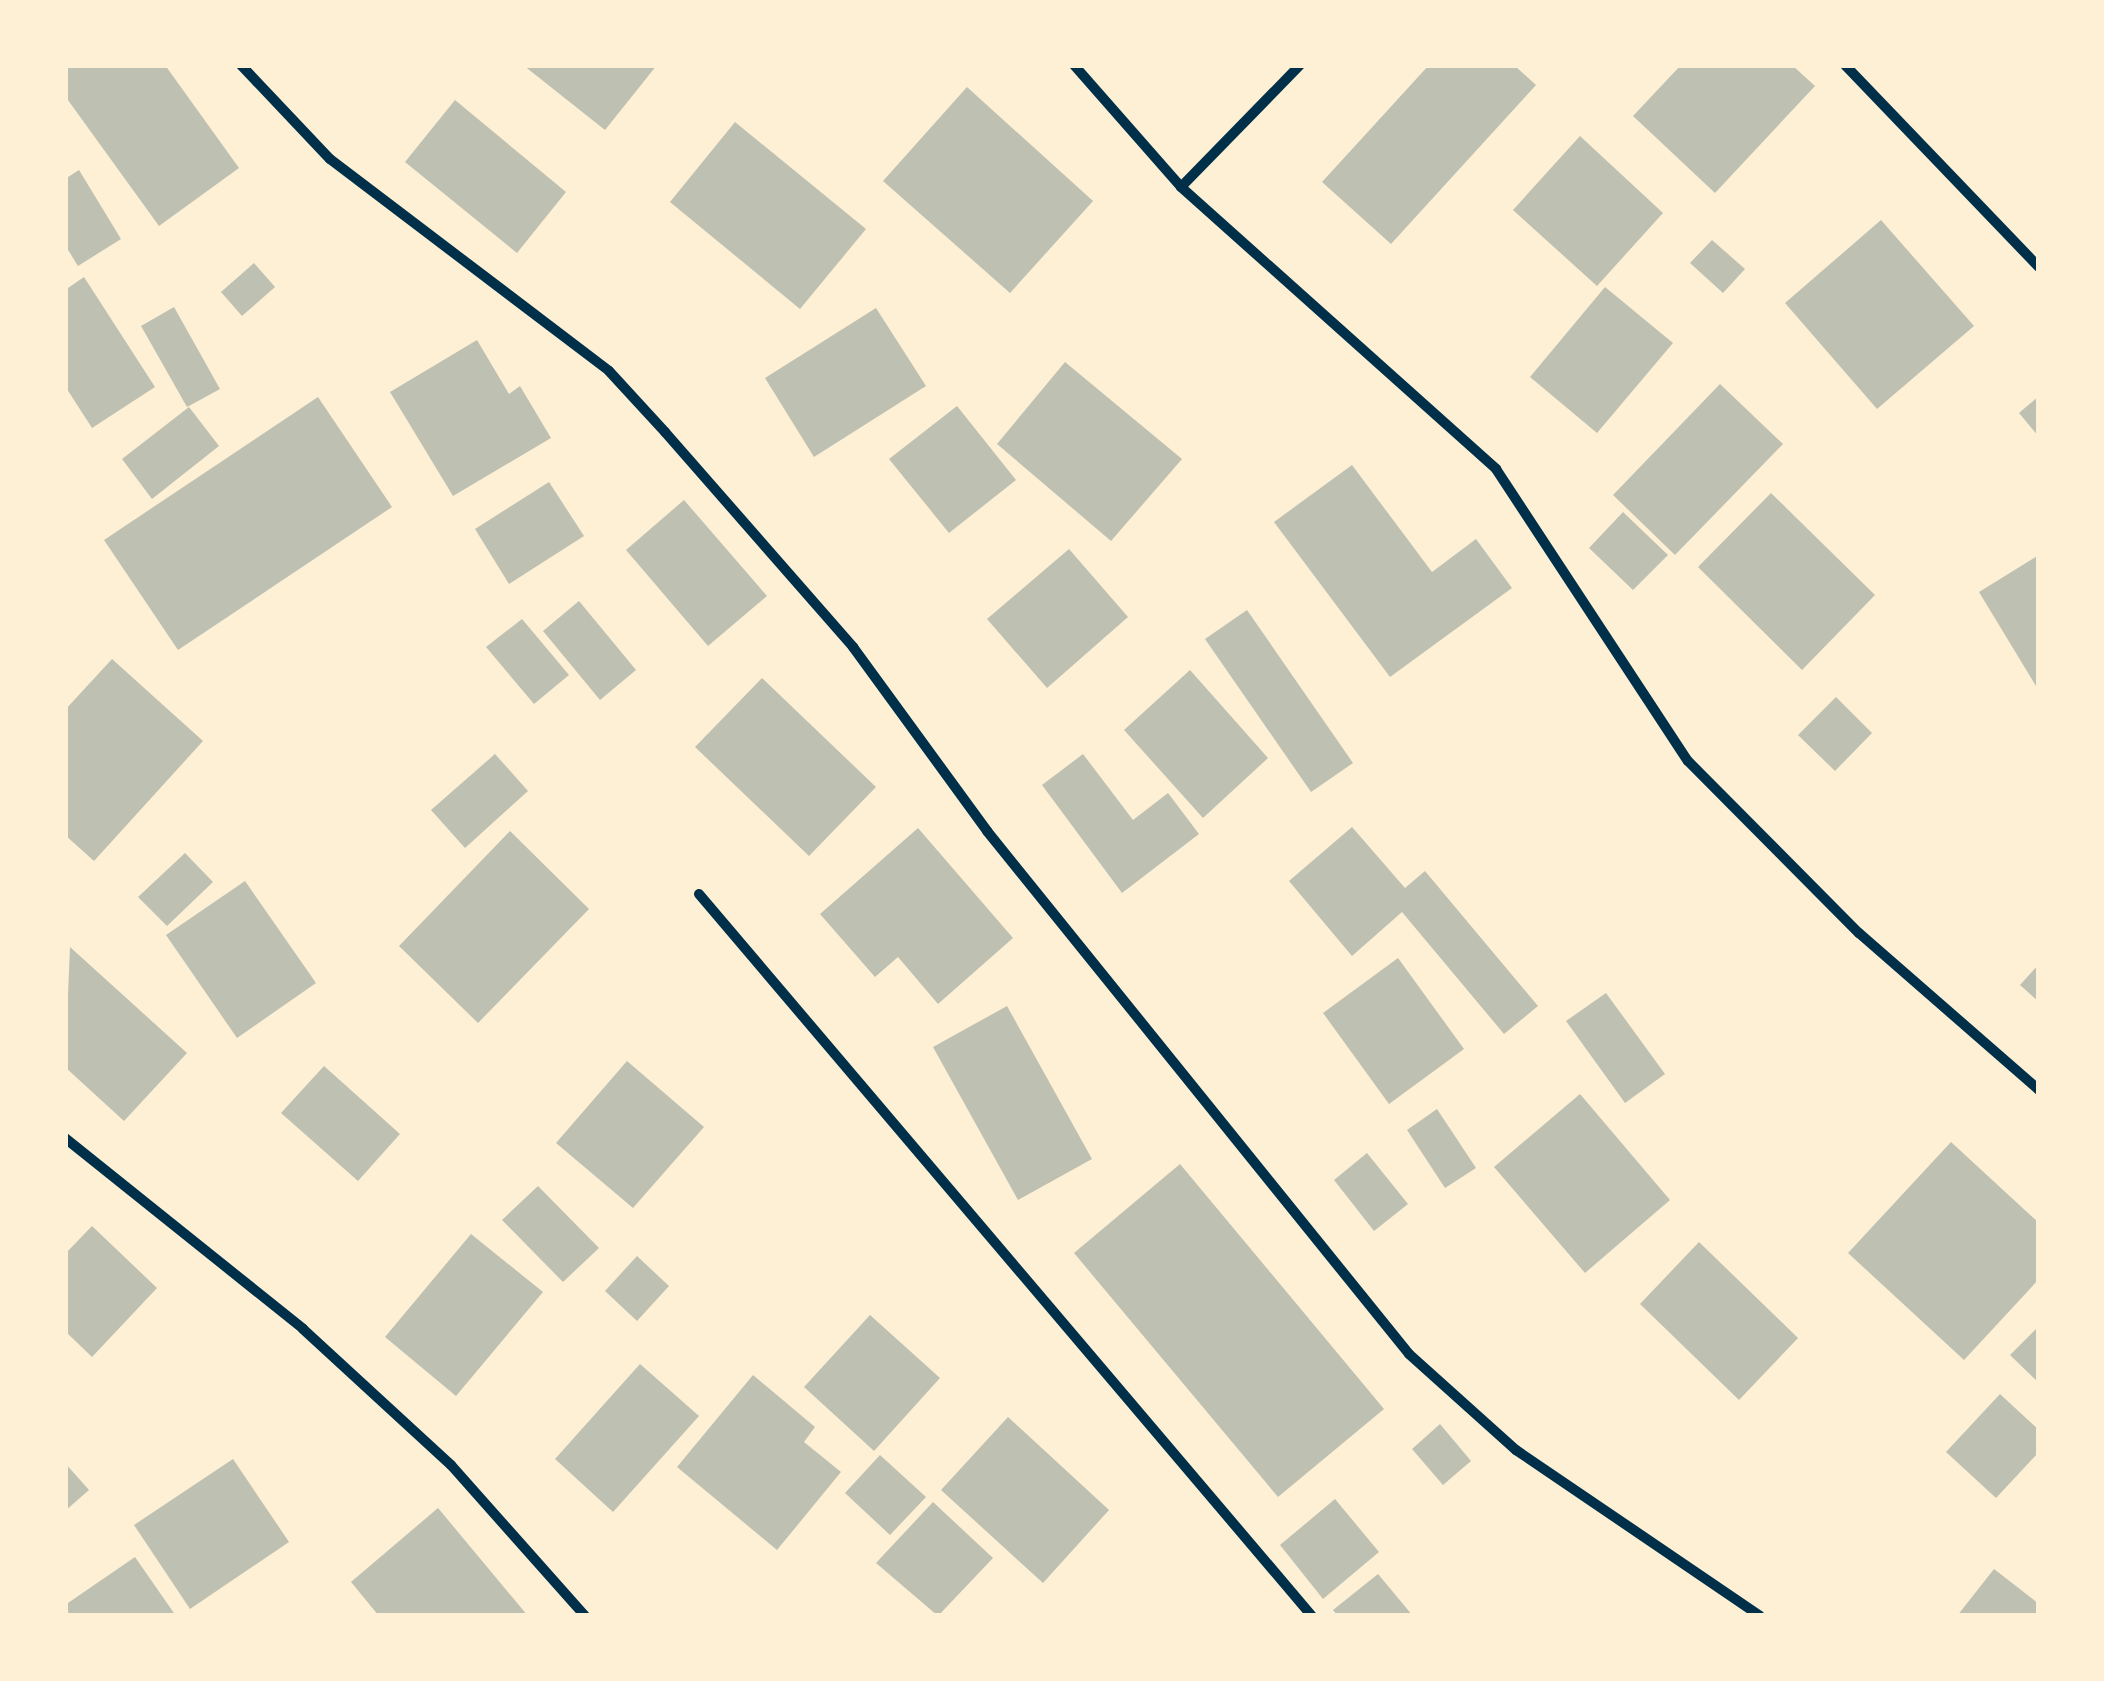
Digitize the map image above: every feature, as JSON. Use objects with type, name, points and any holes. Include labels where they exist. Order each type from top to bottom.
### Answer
[{"type":"street","points":[[241,65],[330,159],[609,372],[665,432],[853,647],[987,831],[1409,1354],[1516,1450],[1760,1616]]},
{"type":"street","points":[[1074,65],[1181,187],[1496,469],[1688,761],[1859,933],[2039,1090]]},
{"type":"street","points":[[1181,187],[1300,65]]},
{"type":"street","points":[[1845,65],[2039,267]]},
{"type":"street","points":[[699,894],[1312,1616]]},
{"type":"street","points":[[65,1138],[303,1329],[451,1465],[585,1616]]},
{"type":"building","points":[[65,65],[165,65],[239,168],[159,226],[65,96]]},
{"type":"building","points":[[523,65],[657,65],[605,130]]},
{"type":"building","points":[[1429,65],[1514,65],[1536,85],[1391,244],[1322,182]]},
{"type":"building","points":[[1681,65],[1792,65],[1815,86],[1715,193],[1633,116]]},
{"type":"building","points":[[967,87],[1093,201],[1010,293],[883,181]]},
{"type":"building","points":[[455,100],[566,192],[517,253],[405,162]]},
{"type":"building","points":[[735,122],[866,229],[800,309],[670,202]]},
{"type":"building","points":[[1580,136],[1663,213],[1597,286],[1513,210]]},
{"type":"building","points":[[79,170],[121,239],[78,266],[65,245],[65,179]]},
{"type":"building","points":[[1881,220],[1974,326],[1877,409],[1785,303]]},
{"type":"building","points":[[1712,240],[1745,269],[1723,293],[1690,263]]},
{"type":"building","points":[[254,263],[275,287],[242,316],[221,292]]},
{"type":"building","points":[[84,277],[155,387],[92,428],[65,386],[65,290]]},
{"type":"building","points":[[1605,287],[1673,343],[1597,433],[1530,377]]},
{"type":"building","points":[[174,307],[220,389],[187,407],[141,326]]},
{"type":"building","points":[[876,308],[926,386],[814,457],[765,378]]},
{"type":"building","points":[[477,340],[509,394],[520,386],[551,438],[453,496],[390,392]]},
{"type":"building","points":[[1065,362],[1182,459],[1111,541],[997,444]]},
{"type":"building","points":[[1720,384],[1783,444],[1675,555],[1613,495]]},
{"type":"building","points":[[2039,396],[2039,437],[2019,413]]},
{"type":"building","points":[[318,397],[392,507],[178,650],[104,540]]},
{"type":"building","points":[[957,406],[1016,480],[949,533],[889,459]]},
{"type":"building","points":[[189,407],[219,446],[152,499],[122,459]]},
{"type":"building","points":[[1352,465],[1432,572],[1476,539],[1512,588],[1390,677],[1274,522]]},
{"type":"building","points":[[549,482],[584,536],[509,584],[475,529]]},
{"type":"building","points":[[1771,493],[1875,595],[1802,670],[1698,567]]},
{"type":"building","points":[[684,500],[767,596],[708,646],[626,550]]},
{"type":"building","points":[[1623,512],[1668,555],[1633,590],[1589,548]]},
{"type":"building","points":[[1069,549],[1128,617],[1047,688],[987,619]]},
{"type":"building","points":[[2039,555],[2039,691],[1979,592]]},
{"type":"building","points":[[579,601],[636,670],[600,700],[543,631]]},
{"type":"building","points":[[1247,610],[1353,763],[1311,792],[1205,639]]},
{"type":"building","points":[[522,619],[569,675],[534,704],[486,647]]},
{"type":"building","points":[[112,659],[203,741],[94,861],[65,835],[65,710]]},
{"type":"building","points":[[1190,670],[1268,758],[1203,818],[1124,730]]},
{"type":"building","points":[[762,678],[876,787],[809,856],[695,747]]},
{"type":"building","points":[[1836,697],[1872,733],[1835,771],[1798,735]]},
{"type":"building","points":[[495,754],[528,791],[465,848],[431,810]]},
{"type":"building","points":[[1083,754],[1133,820],[1168,793],[1199,834],[1122,893],[1042,785]]},
{"type":"building","points":[[1352,827],[1405,888],[1425,871],[1538,1006],[1504,1034],[1402,912],[1352,956],[1289,881]]},
{"type":"building","points":[[918,828],[1013,938],[938,1004],[898,957],[875,977],[820,914]]},
{"type":"building","points":[[510,831],[589,909],[478,1023],[399,946]]},
{"type":"building","points":[[185,853],[213,882],[167,926],[138,897]]},
{"type":"building","points":[[245,881],[316,983],[237,1038],[166,935]]},
{"type":"building","points":[[70,947],[187,1053],[124,1121],[65,1067]]},
{"type":"building","points":[[1398,958],[1464,1049],[1389,1104],[1323,1013]]},
{"type":"building","points":[[2039,964],[2039,1002],[2020,985]]},
{"type":"building","points":[[1606,993],[1665,1074],[1625,1103],[1566,1021]]},
{"type":"building","points":[[1007,1006],[1092,1159],[1018,1200],[933,1047]]},
{"type":"building","points":[[627,1061],[704,1127],[633,1208],[556,1143]]},
{"type":"building","points":[[324,1066],[400,1134],[358,1181],[281,1113]]},
{"type":"building","points":[[1580,1094],[1670,1200],[1585,1273],[1494,1167]]},
{"type":"building","points":[[1437,1109],[1476,1168],[1445,1188],[1407,1130]]},
{"type":"building","points":[[1951,1142],[2039,1223],[2039,1279],[1964,1360],[1848,1253]]},
{"type":"building","points":[[1367,1153],[1408,1204],[1374,1231],[1334,1180]]},
{"type":"building","points":[[1180,1164],[1384,1409],[1278,1497],[1074,1253]]},
{"type":"building","points":[[538,1186],[599,1248],[563,1282],[502,1220]]},
{"type":"building","points":[[92,1226],[157,1288],[92,1357],[65,1331],[65,1254]]},
{"type":"building","points":[[471,1234],[543,1292],[456,1396],[385,1337]]},
{"type":"building","points":[[1699,1242],[1798,1338],[1739,1400],[1640,1304]]},
{"type":"building","points":[[637,1256],[669,1286],[637,1321],[605,1291]]},
{"type":"building","points":[[870,1315],[940,1378],[874,1451],[804,1387]]},
{"type":"building","points":[[2039,1326],[2039,1383],[2010,1355]]},
{"type":"building","points":[[640,1364],[699,1416],[613,1512],[555,1459]]},
{"type":"building","points":[[753,1375],[815,1427],[804,1442],[841,1472],[777,1550],[677,1467]]},
{"type":"building","points":[[2000,1394],[2039,1430],[2039,1452],[1996,1498],[1946,1452]]},
{"type":"building","points":[[1008,1417],[1109,1510],[1043,1583],[941,1490]]},
{"type":"building","points":[[1440,1424],[1471,1461],[1443,1485],[1412,1449]]},
{"type":"building","points":[[880,1455],[926,1497],[890,1535],[845,1493]]},
{"type":"building","points":[[233,1459],[289,1542],[190,1609],[134,1525]]},
{"type":"building","points":[[65,1463],[89,1490],[65,1511]]},
{"type":"building","points":[[1335,1499],[1379,1552],[1323,1599],[1280,1545]]},
{"type":"building","points":[[933,1502],[993,1558],[938,1616],[876,1563]]},
{"type":"building","points":[[438,1508],[528,1616],[379,1616],[351,1582]]},
{"type":"building","points":[[135,1557],[176,1616],[70,1616],[65,1605]]},
{"type":"building","points":[[1994,1569],[2039,1604],[2039,1616],[1957,1616]]},
{"type":"building","points":[[1378,1574],[1413,1616],[1338,1616],[1333,1610]]}]
